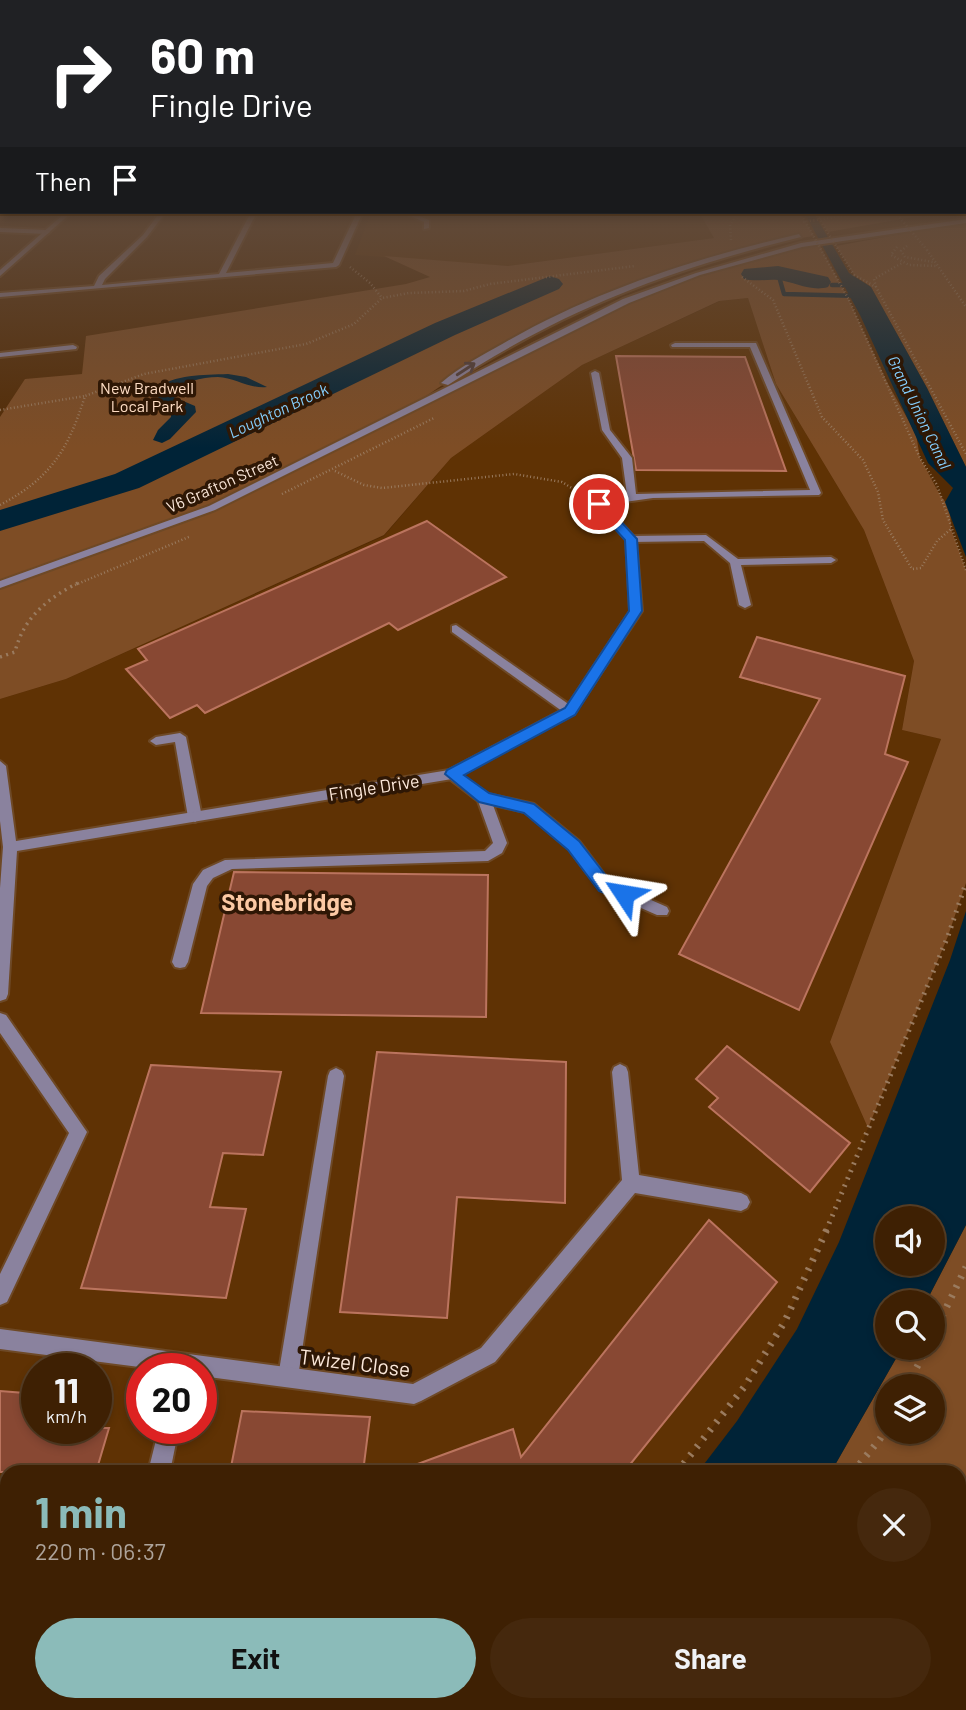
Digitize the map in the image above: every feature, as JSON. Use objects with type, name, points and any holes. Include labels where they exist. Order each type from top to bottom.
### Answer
[{"type":"street","points":[[0,295],[86,289]]},
{"type":"street","name":"V6 Grafton Street","points":[[409,407],[469,366],[573,310],[626,289]]},
{"type":"street","name":"V6 Grafton Street","points":[[0,585],[212,508],[328,452],[409,407],[626,301],[659,289]]},
{"type":"street","points":[[599,504],[632,497],[816,493],[753,345],[675,345]]},
{"type":"street","points":[[0,355],[72,347]]},
{"type":"street","points":[[595,373],[606,430],[626,458],[632,497]]},
{"type":"street","points":[[599,504],[631,539],[706,538],[735,562],[746,605]]},
{"type":"street","name":"Fingle Drive","points":[[10,847],[452,774],[570,711],[635,611],[631,539]]},
{"type":"street","points":[[735,562],[831,560]]},
{"type":"street","points":[[456,629],[570,711]]},
{"type":"street","points":[[156,741],[180,737],[195,817]]},
{"type":"street","points":[[0,766],[10,847],[0,994]]},
{"type":"street","points":[[452,774],[484,798],[529,808],[574,845],[605,886],[662,911]]},
{"type":"street","points":[[180,962],[200,884],[219,867],[230,864],[325,859],[488,856],[500,843],[484,798]]},
{"type":"street","points":[[0,1020],[78,1132],[0,1295]]},
{"type":"street","points":[[620,1072],[631,1182],[741,1202]]},
{"type":"street","points":[[288,1377],[336,1076]]},
{"type":"street","name":"Twizel Close","points":[[217,1369],[414,1394],[488,1355],[631,1182]]},
{"type":"street","name":"Twizel Close","points":[[0,1339],[126,1357]]},
{"type":"street","points":[[161,1465],[165,1444]]},
{"type":"path","points":[[375,289],[382,298]]},
{"type":"path","points":[[0,410],[85,397],[144,374],[294,348],[318,341],[354,324],[375,308],[382,298],[409,293],[472,289]]},
{"type":"path","points":[[758,289],[774,300],[822,416],[863,460],[878,492],[883,520],[912,569],[921,568],[937,541],[951,529]]},
{"type":"path","points":[[843,289],[920,458],[937,485],[966,569]]},
{"type":"path","points":[[877,289],[966,454]]},
{"type":"path","points":[[953,289],[966,307]]},
{"type":"path","points":[[0,505],[19,496],[57,464],[78,421],[85,397]]},
{"type":"path","points":[[280,495],[441,414]]},
{"type":"path","points":[[334,470],[364,485],[382,488],[505,475],[541,477],[562,482],[599,504]]},
{"type":"path","points":[[0,657],[15,652],[18,635],[27,621],[43,605],[63,592],[198,533]]},
{"type":"path","points":[[683,1465],[745,1386],[791,1308],[850,1175],[948,936],[966,883]]},
{"type":"path","points":[[945,1310],[966,1267]]},
{"type":"path","points":[[859,1465],[876,1444]]},
{"type":"shaded area","points":[[748,298],[776,384],[864,530],[914,661],[902,730],[941,739],[830,1042],[868,1128],[814,1260],[785,1321],[745,1386],[683,1465],[0,1465],[0,699],[66,679],[384,536],[451,458],[582,365],[720,301]]},
{"type":"green space","name":"New Bradwell Local Park","points":[[376,289],[627,289],[556,320],[507,346],[416,403],[533,342],[659,289],[843,289],[887,382],[916,434],[920,458],[950,508],[951,529],[966,570],[966,883],[948,936],[868,1128],[830,1042],[941,739],[902,730],[914,661],[864,530],[776,384],[748,298],[719,301],[582,365],[451,458],[384,535],[66,679],[0,699],[0,417],[25,379],[82,374],[86,336]]},
{"type":"green space","points":[[872,289],[966,289],[966,467],[927,388]]},
{"type":"green space","points":[[966,1225],[966,1465],[835,1465],[875,1395],[875,1444],[945,1444],[945,1374],[887,1374],[895,1360],[945,1360],[945,1290],[932,1290],[940,1276],[945,1276],[945,1265]]},
{"type":"water","name":"Grand Union Canal","points":[[846,289],[872,289],[927,388],[966,467],[966,557],[945,502],[953,488],[928,463]]},
{"type":"water","points":[[228,374],[246,377],[267,387],[218,377],[199,379],[174,387],[169,390],[169,395],[195,406],[196,412],[170,439],[162,443],[153,440],[158,430],[171,417],[171,409],[159,399],[154,389],[180,378]]},
{"type":"water","points":[[966,911],[966,1225],[945,1265],[945,1206],[875,1206],[875,1276],[940,1276],[932,1290],[875,1290],[875,1360],[895,1360],[887,1374],[875,1374],[875,1395],[835,1465],[703,1465],[737,1421],[797,1329],[839,1242],[950,960]]},
{"type":"building","points":[[616,356],[745,357],[786,471],[636,470]]},
{"type":"building","points":[[427,521],[506,577],[398,630],[389,623],[205,713],[197,705],[170,718],[126,669],[147,660],[138,649]]},
{"type":"building","points":[[757,637],[905,676],[885,754],[908,762],[799,1010],[679,954],[820,699],[740,677]]},
{"type":"building","points":[[234,872],[488,875],[486,1017],[201,1013]]},
{"type":"building","points":[[727,1046],[850,1143],[810,1192],[709,1107],[718,1098],[696,1079]]},
{"type":"building","points":[[377,1052],[566,1062],[565,1203],[457,1197],[447,1318],[340,1312]]},
{"type":"building","points":[[151,1065],[281,1072],[263,1155],[223,1153],[210,1207],[246,1209],[226,1298],[81,1288]]},
{"type":"building","points":[[709,1220],[777,1282],[630,1465],[415,1465],[513,1429],[521,1457]]},
{"type":"building","points":[[0,1391],[21,1393],[21,1444],[104,1444],[98,1465],[0,1465]]},
{"type":"building","points":[[242,1411],[370,1417],[364,1465],[231,1465]]},
{"type":"waterway","name":"Loughton Brook","points":[[0,521],[127,481],[445,329],[539,289]]},
{"type":"waterway","points":[[783,289],[784,294],[861,296]]},
{"type":"district","name":"Stonebridge","points":[[287,901]]},
{"type":"route","points":[[599,504],[631,539],[635,611],[570,711],[452,774],[484,798],[529,808],[574,845],[598,880],[624,894]]}]
